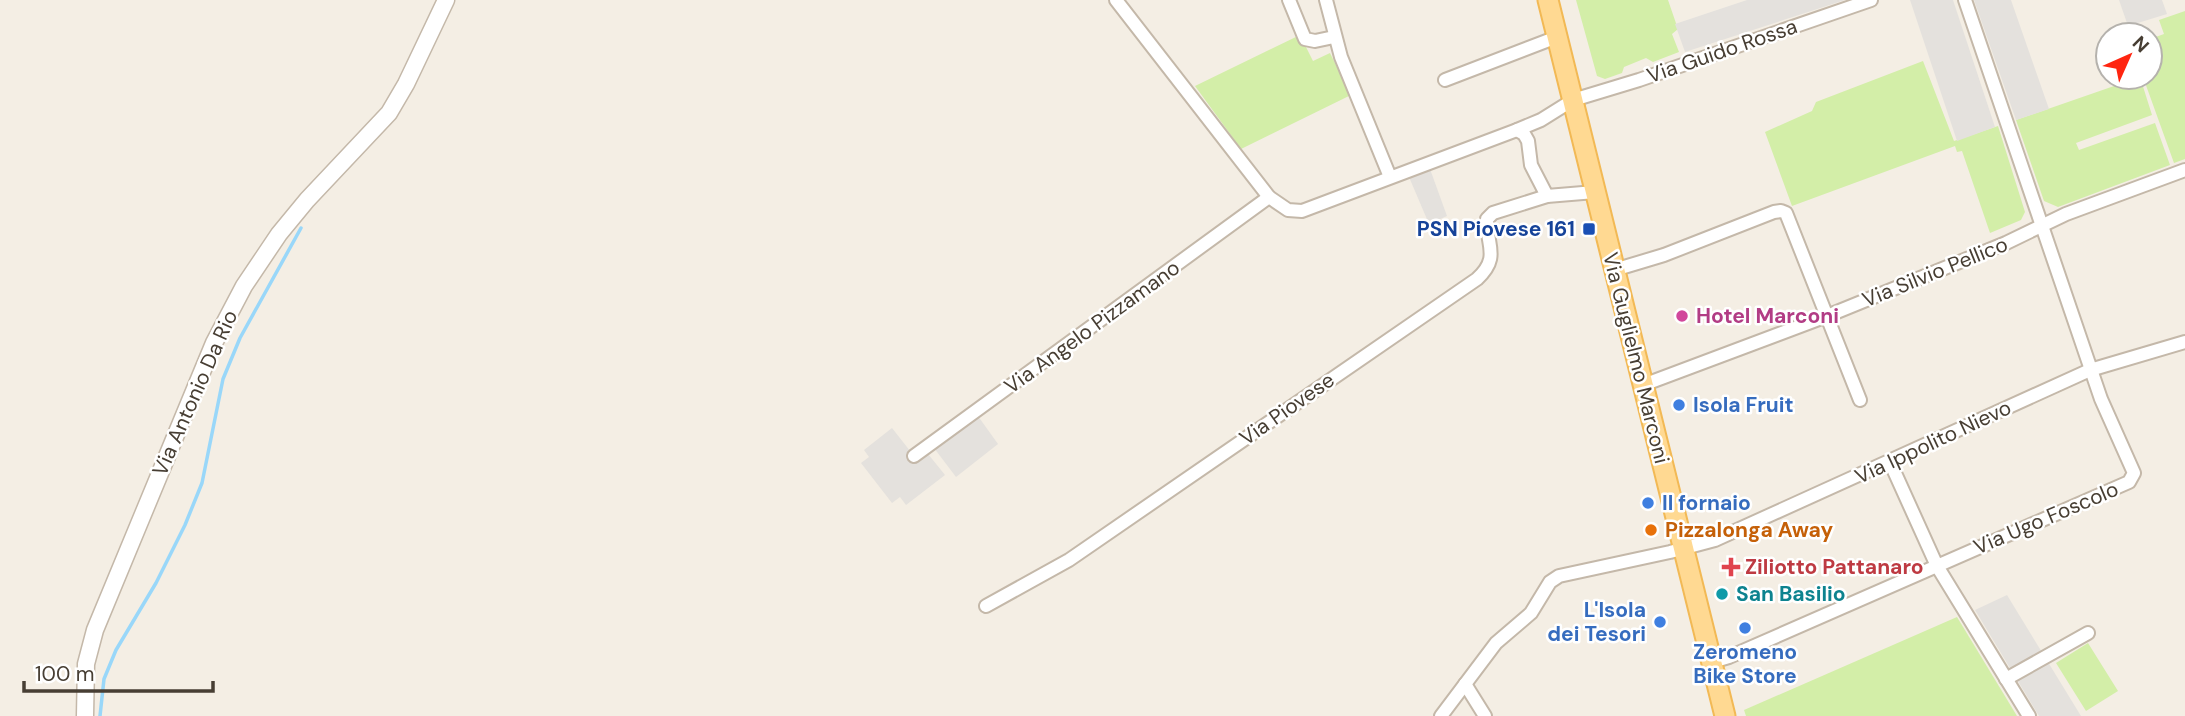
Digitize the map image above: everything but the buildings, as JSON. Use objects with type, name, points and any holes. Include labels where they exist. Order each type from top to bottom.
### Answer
[{"type":"main road","name":"Via Guglielmo Marconi","points":[[1548,0],[1724,716]]},
{"type":"street","name":"Via Antonio Da Rio","points":[[85,716],[86,664],[95,630],[214,343],[244,286],[279,234],[307,200],[389,113],[406,84],[446,0]]},
{"type":"street","points":[[1116,0],[1269,197],[1288,210],[1302,211],[1517,130],[1541,120],[1573,100]]},
{"type":"street","points":[[1289,0],[1305,38],[1315,41],[1334,37]]},
{"type":"street","points":[[1326,0],[1334,37],[1390,177]]},
{"type":"street","name":"Via Guido Rossa","points":[[1573,100],[1871,0]]},
{"type":"street","points":[[1965,0],[2042,226]]},
{"type":"street","points":[[1445,80],[1557,37]]},
{"type":"street","points":[[1517,130],[1524,134],[1528,141],[1531,165],[1547,195]]},
{"type":"street","name":"Via Silvio Pellico","points":[[1643,385],[1827,316],[1996,248],[2086,206],[2185,170]]},
{"type":"street","name":"Via Piovese","points":[[986,606],[1069,560],[1477,279],[1485,272],[1492,254],[1487,219],[1500,210],[1547,195],[1595,192]]},
{"type":"street","name":"Via Angelo Pizzamano","points":[[914,456],[1269,197]]},
{"type":"street","points":[[1614,270],[1664,255],[1781,211],[1786,213],[1860,400]]},
{"type":"street","name":"Via Ugo Foscolo","points":[[1712,662],[1729,657],[2129,482],[2134,473],[2112,428],[2042,226]]},
{"type":"street","name":"Via Ippolito Nievo","points":[[1441,716],[1496,643],[1531,613],[1550,582],[1559,576],[1715,540],[2091,370],[2185,342]]},
{"type":"street","points":[[1890,462],[1937,566],[2029,716]]},
{"type":"street","points":[[2006,679],[2088,633]]},
{"type":"street","points":[[1465,684],[1485,716]]},
{"type":"green space","points":[[1576,0],[1668,0],[1678,29],[1672,34],[1679,52],[1653,62],[1646,58],[1624,67],[1622,73],[1605,79],[1597,76]]},
{"type":"green space","points":[[2185,11],[2185,159],[2174,163],[2148,91],[2164,91],[2164,21],[2159,20]]},
{"type":"green space","points":[[1300,35],[1313,61],[1330,53],[1351,95],[1241,149],[1195,86]]},
{"type":"green space","points":[[1923,61],[1954,141],[1998,126],[2025,212],[2021,220],[1990,233],[1962,151],[1957,152],[1955,146],[1792,206],[1765,132],[1812,111],[1816,102]]},
{"type":"green space","points":[[2100,91],[2144,91],[2152,115],[2076,143],[2079,150],[2155,123],[2170,165],[2058,207],[2044,201],[2016,120]]},
{"type":"green space","points":[[1957,617],[2017,716],[1746,716],[1744,710]]},
{"type":"green space","points":[[2088,643],[2118,691],[2086,711],[2056,663]]},
{"type":"shaded area","points":[[1747,0],[1845,0],[1685,52],[1675,24]]},
{"type":"shaded area","points":[[1910,0],[1953,0],[1995,127],[1957,141]]},
{"type":"shaded area","points":[[1974,0],[2011,0],[2049,109],[2016,120]]},
{"type":"shaded area","points":[[2119,0],[2162,0],[2167,14],[2144,21],[2126,21]]},
{"type":"shaded area","points":[[1430,169],[1447,216],[1429,224],[1409,177]]},
{"type":"shaded area","points":[[975,412],[998,444],[956,477],[931,444]]},
{"type":"shaded area","points":[[892,428],[914,456],[924,449],[945,475],[906,505],[900,497],[892,503],[861,463],[869,457],[864,450]]},
{"type":"shaded area","points":[[2007,595],[2081,716],[2039,716],[1975,610]]},
{"type":"waterway","points":[[100,716],[104,679],[116,650],[156,583],[185,525],[202,483],[223,379],[240,338],[301,228]]},
{"type":"place","name":"PSN Piovese 161","points":[[1589,229]]},
{"type":"place","name":"Hotel Marconi","points":[[1682,316]]},
{"type":"place","name":"Isola Fruit","points":[[1679,405]]},
{"type":"place","name":"Il fornaio","points":[[1648,503]]},
{"type":"place","name":"Pizzalonga Away","points":[[1651,530]]},
{"type":"place","name":"Ziliotto Pattanaro","points":[[1731,567]]},
{"type":"place","name":"San Basilio","points":[[1722,594]]},
{"type":"place","name":"L'Isola dei Tesori","points":[[1660,622]]},
{"type":"place","name":"Zeromeno Bike Store","points":[[1745,628]]}]
